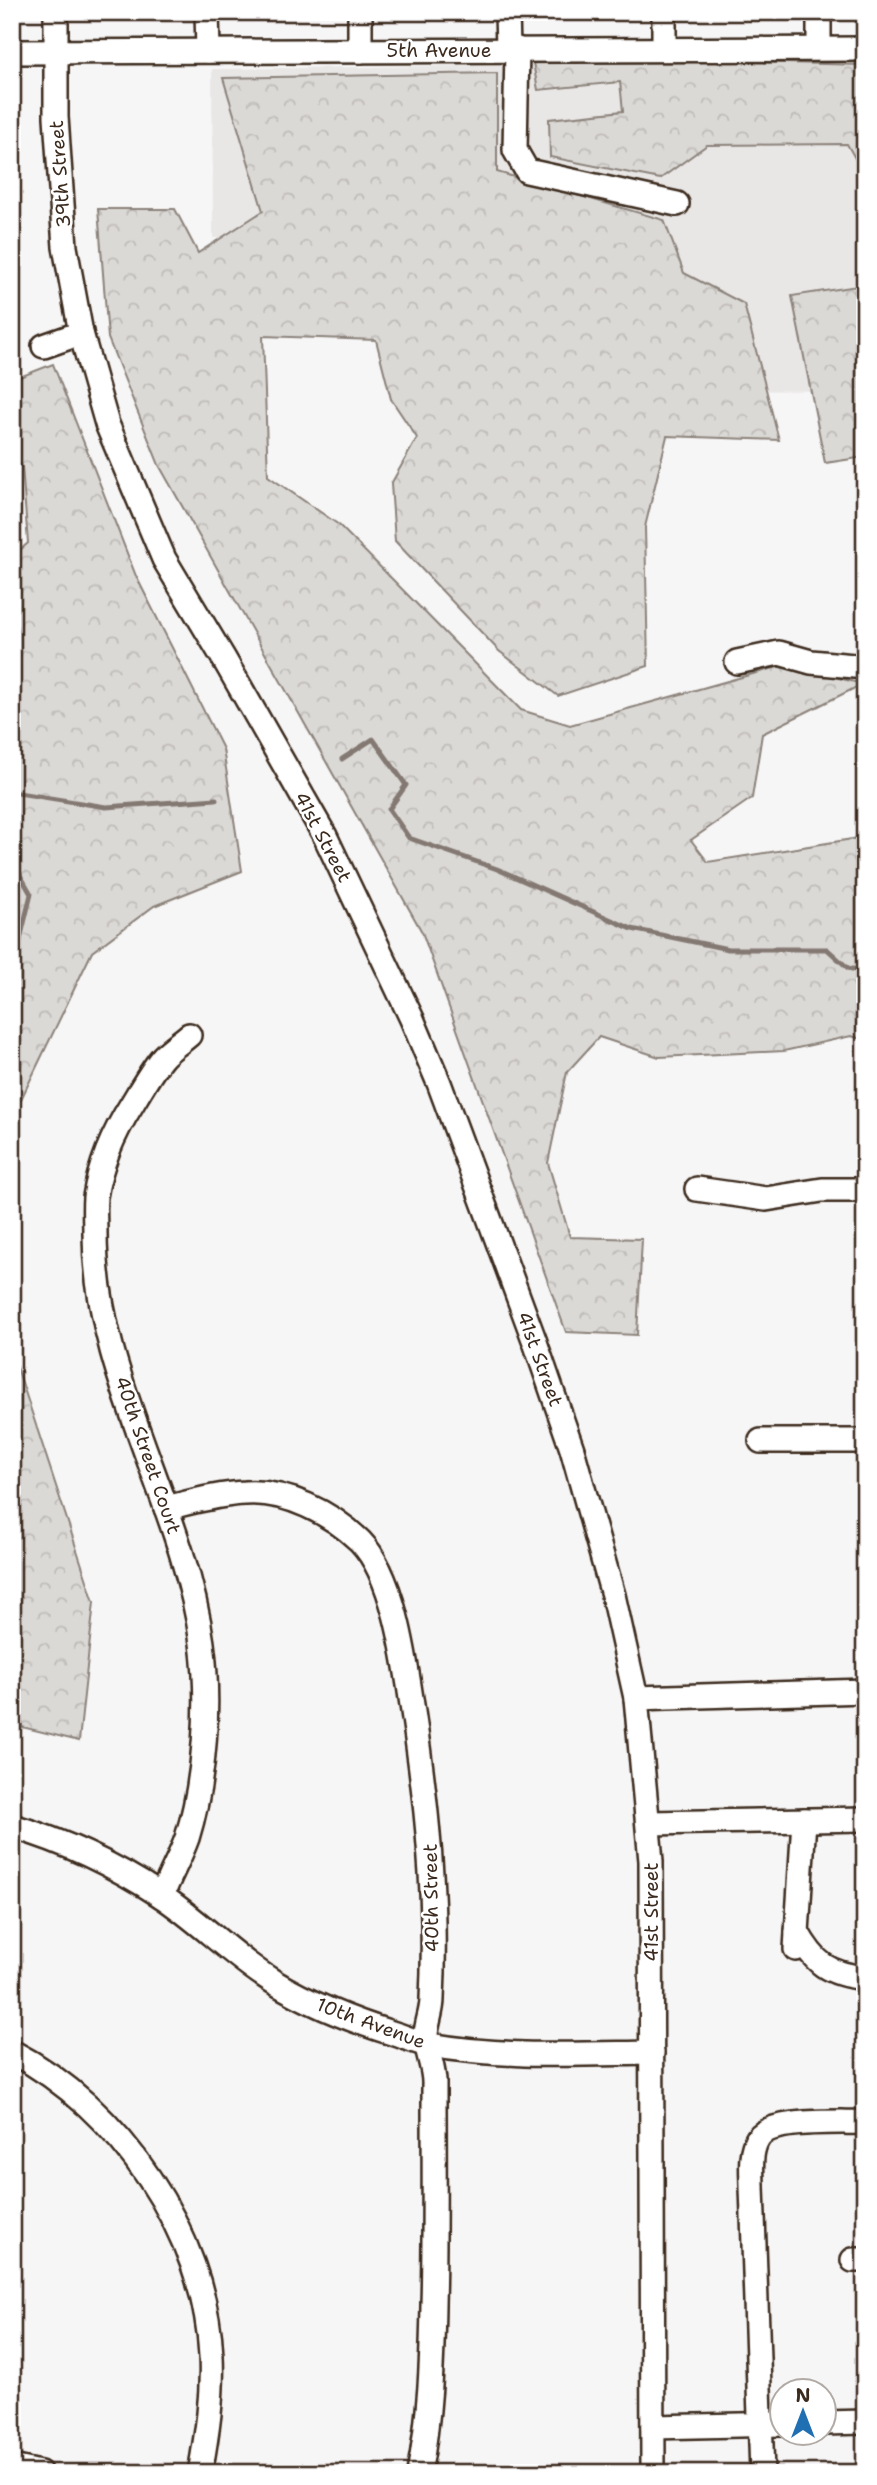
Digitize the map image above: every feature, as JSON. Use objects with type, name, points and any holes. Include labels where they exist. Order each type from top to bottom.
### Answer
[{"type":"street","name":"39th Street","points":[[56,12],[58,167],[65,247],[81,333]]},
{"type":"street","points":[[207,12],[208,51]]},
{"type":"street","points":[[360,12],[360,51]]},
{"type":"street","points":[[507,12],[512,49],[515,150],[527,171],[677,204]]},
{"type":"street","points":[[664,12],[664,48]]},
{"type":"street","points":[[819,12],[819,48]]},
{"type":"street","name":"5th Avenue","points":[[12,52],[865,49]]},
{"type":"street","points":[[44,346],[81,333]]},
{"type":"street","name":"41st Street","points":[[81,333],[107,424],[164,559],[325,836],[412,1019],[439,1083],[572,1449],[604,1557],[636,1698],[649,1823],[653,2473]]},
{"type":"street","points":[[737,662],[779,653],[811,663],[865,667]]},
{"type":"street","name":"40th Street Court","points":[[162,1896],[180,1857],[195,1809],[205,1710],[202,1645],[182,1556],[123,1384],[103,1311],[97,1266],[95,1198],[120,1124],[162,1058],[189,1035]]},
{"type":"street","points":[[697,1189],[766,1199],[822,1191],[865,1190]]},
{"type":"street","points":[[761,1441],[865,1441]]},
{"type":"street","name":"40th Street","points":[[166,1508],[246,1492],[277,1495],[312,1507],[361,1542],[383,1578],[396,1617],[428,1812],[433,1909],[432,2003],[426,2036],[435,2078],[431,2390],[419,2473]]},
{"type":"street","points":[[636,1698],[865,1692]]},
{"type":"street","points":[[649,1823],[865,1819]]},
{"type":"street","points":[[804,1820],[796,1940],[830,1970],[846,1976],[865,1978]]},
{"type":"street","name":"10th Avenue","points":[[12,1826],[82,1853],[162,1896],[275,1982],[349,2019],[428,2045],[510,2054],[652,2053]]},
{"type":"street","points":[[12,2052],[64,2084],[109,2125],[134,2155],[176,2226],[200,2291],[211,2354],[209,2420],[200,2473]]},
{"type":"street","points":[[768,2387],[752,2187],[754,2146],[759,2137],[774,2127],[865,2122]]},
{"type":"street","points":[[838,2423],[865,2422]]},
{"type":"street","points":[[653,2427],[768,2424]]},
{"type":"street","points":[[762,2473],[768,2440]]},
{"type":"street","points":[[12,2467],[40,2473]]},
{"type":"shaded area","points":[[865,60],[865,391],[668,390],[670,241],[213,238],[212,69]]},
{"type":"green space","points":[[532,57],[865,65],[865,457],[825,463],[792,296],[864,285],[864,174],[847,144],[707,145],[660,179],[550,157],[549,119],[623,111],[620,82],[538,90]]},
{"type":"green space","points":[[497,73],[497,172],[664,220],[684,273],[744,304],[779,440],[667,436],[645,527],[648,666],[558,696],[499,651],[395,541],[391,484],[417,438],[391,399],[376,340],[263,336],[268,476],[339,525],[521,710],[570,725],[785,665],[863,684],[762,734],[752,798],[691,840],[708,862],[865,837],[865,1040],[851,1036],[784,1051],[659,1057],[599,1037],[567,1072],[548,1163],[570,1237],[642,1239],[637,1335],[566,1332],[422,932],[159,465],[108,338],[98,209],[175,209],[198,253],[263,211],[223,78]]},
{"type":"green space","points":[[53,364],[136,576],[223,749],[242,871],[154,906],[92,952],[12,1118],[12,557],[28,543],[22,467],[12,458],[12,380]]},
{"type":"green space","points":[[12,1352],[94,1602],[79,1741],[22,1727],[12,1646]]},
{"type":"waterway","points":[[12,326],[19,325]]},
{"type":"waterway","points":[[342,759],[373,739],[406,785],[389,809],[409,838],[497,869],[632,929],[728,949],[827,949],[848,968],[865,972]]},
{"type":"waterway","points":[[12,792],[106,807],[216,799]]},
{"type":"waterway","points":[[12,861],[31,894],[12,973]]}]
